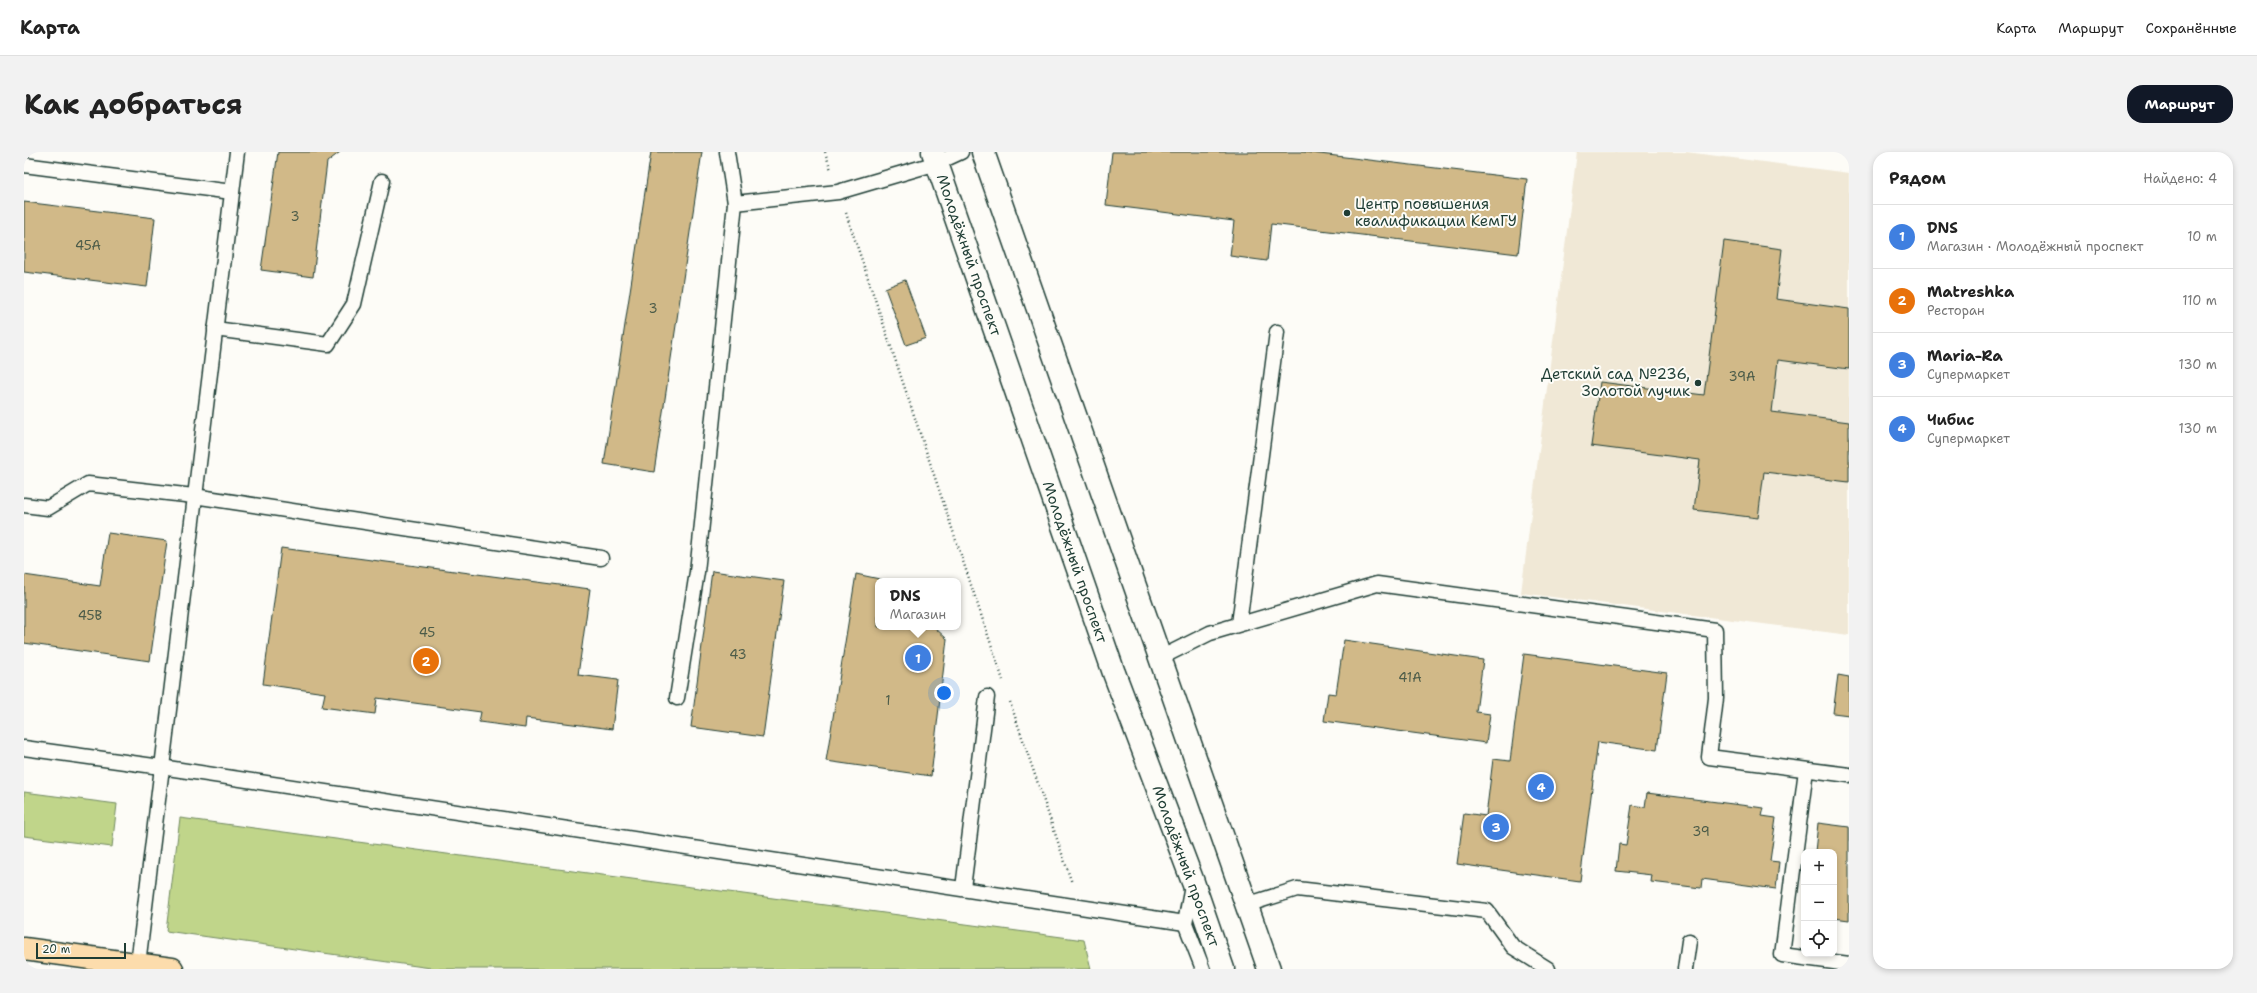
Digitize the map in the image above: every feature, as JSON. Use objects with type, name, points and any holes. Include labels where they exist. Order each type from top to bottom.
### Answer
[{"type":"main road","points":[[983,152],[1269,969]]},
{"type":"main road","name":"Молодёжный проспект","points":[[935,158],[1114,673],[1193,882],[1223,969]]},
{"type":"main road","points":[[24,949],[172,969]]},
{"type":"lane","points":[[138,964],[237,152]]},
{"type":"lane","points":[[677,698],[697,572],[735,203],[727,152]]},
{"type":"lane","points":[[735,203],[838,192],[935,158],[961,152]]},
{"type":"lane","points":[[24,165],[232,192]]},
{"type":"lane","points":[[215,329],[328,344],[354,304],[382,181]]},
{"type":"lane","points":[[1239,624],[1277,332]]},
{"type":"lane","points":[[24,504],[48,508],[88,484],[194,496],[602,558]]},
{"type":"lane","points":[[1160,658],[1210,633],[1377,584],[1716,630],[1716,698],[1709,757],[1849,775]]},
{"type":"lane","points":[[964,888],[987,698]]},
{"type":"lane","points":[[24,748],[161,767],[1185,922]]},
{"type":"lane","points":[[1806,770],[1782,955],[1849,964]]},
{"type":"lane","points":[[1193,882],[1185,922],[1203,969]]},
{"type":"lane","points":[[1246,905],[1297,889],[1486,911],[1512,947],[1548,969]]},
{"type":"lane","points":[[1685,969],[1688,941]]},
{"type":"path","points":[[825,152],[1004,681]]},
{"type":"path","points":[[1009,696],[1080,907]]},
{"type":"shaded area","name":"Детский сад №236, Золотой лучик","points":[[1577,152],[1686,152],[1849,173],[1849,635],[1521,593]]},
{"type":"green space","points":[[24,792],[117,804],[112,847],[24,836]]},
{"type":"green space","points":[[180,818],[1084,940],[1091,969],[438,969],[166,931]]},
{"type":"building","points":[[278,152],[340,152],[327,162],[313,277],[261,270]]},
{"type":"building","points":[[651,152],[702,152],[654,472],[604,464]]},
{"type":"building","name":"Центр повышения квалификации КемГУ","points":[[1112,152],[1303,152],[1527,179],[1518,254],[1271,224],[1267,261],[1230,256],[1234,221],[1106,205]]},
{"type":"building","points":[[24,202],[155,218],[147,287],[24,272]]},
{"type":"building","points":[[1724,241],[1782,249],[1776,299],[1849,309],[1849,369],[1778,360],[1772,412],[1849,422],[1849,482],[1764,472],[1758,518],[1694,510],[1700,460],[1591,446],[1600,382],[1704,395]]},
{"type":"building","points":[[905,280],[926,338],[906,345],[885,288]]},
{"type":"building","points":[[108,533],[167,541],[150,661],[24,643],[24,575],[100,586]]},
{"type":"building","points":[[281,548],[590,589],[578,675],[618,680],[612,729],[526,718],[525,728],[479,722],[481,712],[377,698],[375,714],[322,707],[325,693],[263,684]]},
{"type":"building","points":[[712,571],[784,581],[763,737],[691,727]]},
{"type":"building","points":[[856,574],[875,578],[875,630],[937,630],[947,639],[931,776],[826,761]]},
{"type":"building","points":[[1344,640],[1483,660],[1476,712],[1490,714],[1486,743],[1324,721],[1328,693],[1336,694]]},
{"type":"building","points":[[1524,654],[1667,673],[1657,750],[1598,742],[1580,881],[1457,864],[1464,813],[1486,816],[1493,759],[1510,761]]},
{"type":"building","points":[[1838,675],[1849,677],[1849,715],[1833,713]]},
{"type":"building","points":[[1647,793],[1764,808],[1762,816],[1776,818],[1770,861],[1779,862],[1776,889],[1702,879],[1701,888],[1651,882],[1652,875],[1616,871],[1619,844],[1626,845],[1632,805],[1645,807]]},
{"type":"building","points":[[1818,823],[1849,827],[1849,920],[1837,918],[1837,849],[1815,849]]},
{"type":"place","name":"Центр повышения квалификации КемГУ","points":[[1347,213]]},
{"type":"place","name":"Детский сад №236, Золотой лучик","points":[[1698,383]]},
{"type":"place","name":"DNS","points":[[918,658]]},
{"type":"place","name":"Matreshka","points":[[426,661]]},
{"type":"place","name":"Чибис","points":[[1541,787]]},
{"type":"place","name":"Maria-Ra","points":[[1496,827]]}]
